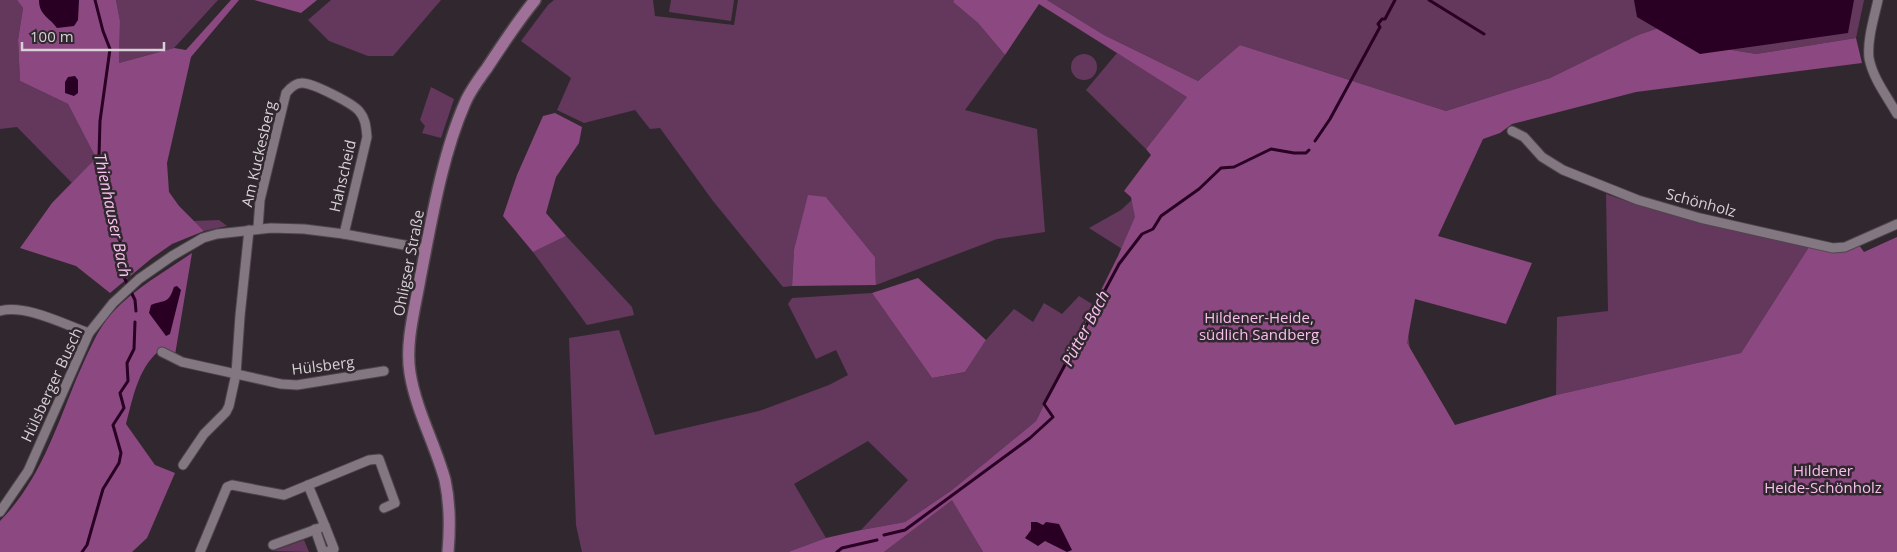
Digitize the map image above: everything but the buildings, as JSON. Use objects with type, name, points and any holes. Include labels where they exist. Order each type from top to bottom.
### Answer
[{"type":"main road","name":"Ohligser Straße","points":[[448,552],[448,509],[445,481],[414,394],[409,371],[412,326],[426,249],[456,126],[466,101],[517,22],[535,0]]},
{"type":"street","points":[[1878,0],[1870,42],[1870,58],[1878,82],[1897,114]]},
{"type":"street","name":"Hahscheid","points":[[292,86],[302,83],[313,86],[355,107],[363,117],[367,137],[344,234]]},
{"type":"street","name":"Am Kuckesberg","points":[[236,374],[240,316],[254,229],[286,93],[292,86]]},
{"type":"street","name":"Schönholz","points":[[1512,131],[1524,137],[1542,156],[1563,170],[1638,200],[1700,218],[1833,248],[1845,247],[1897,224]]},
{"type":"street","name":"Hülsberger Busch","points":[[0,512],[28,471],[89,333],[113,304],[139,279],[203,238],[216,234],[254,229],[304,229],[344,234],[426,249]]},
{"type":"street","points":[[0,311],[16,310],[37,314],[89,333]]},
{"type":"street","name":"Hülsberg","points":[[162,352],[182,362],[281,384],[298,385],[384,371]]},
{"type":"street","points":[[183,465],[204,434],[226,412],[236,374]]},
{"type":"street","points":[[200,552],[226,488],[232,485],[284,495],[369,460],[379,459],[395,502],[384,508]]},
{"type":"street","points":[[308,485],[334,549],[324,552],[315,529]]},
{"type":"street","points":[[273,544],[325,526]]},
{"type":"green space","points":[[0,0],[17,0],[23,8],[18,40],[20,81],[68,104],[96,158],[72,183],[17,127],[0,129]]},
{"type":"green space","points":[[17,0],[116,0],[120,21],[119,63],[174,48],[186,50],[231,0],[239,0],[191,57],[167,163],[169,192],[179,206],[204,231],[172,244],[110,293],[76,266],[20,248],[52,203],[96,158],[68,104],[20,81],[18,40],[23,8]]},
{"type":"green space","points":[[116,0],[218,0],[174,48],[119,63],[120,21]]},
{"type":"green space","points":[[254,0],[317,0],[301,13]]},
{"type":"green space","points":[[331,0],[441,0],[393,56],[368,56],[329,41],[308,20]]},
{"type":"green space","points":[[554,0],[653,0],[655,16],[734,25],[738,0],[954,0],[953,2],[978,23],[1005,55],[965,110],[1037,129],[1045,232],[997,239],[876,285],[875,257],[826,197],[794,250],[792,286],[783,287],[713,201],[660,128],[650,129],[635,110],[584,123],[557,110],[571,78],[521,41],[548,5]]},
{"type":"green space","points":[[671,0],[734,0],[731,21],[669,12]]},
{"type":"green space","points":[[954,0],[1047,0],[1104,35],[1198,81],[1240,45],[1446,111],[1550,78],[1638,35],[1691,17],[1708,46],[1756,54],[1856,38],[1862,63],[1636,92],[1512,124],[1500,133],[1483,139],[1438,236],[1532,263],[1506,324],[1415,299],[1407,343],[1455,425],[1556,395],[1741,353],[1809,247],[1859,245],[1864,252],[1897,237],[1897,552],[983,552],[952,500],[884,552],[788,552],[826,538],[905,522],[952,490],[1036,421],[1118,256],[1135,217],[1131,197],[1124,191],[1151,155],[1146,149],[1187,97],[1039,4],[1005,55],[978,23],[953,2]]},
{"type":"green space","points":[[1047,0],[1864,0],[1856,38],[1756,54],[1708,46],[1691,17],[1638,35],[1550,78],[1446,111],[1240,45],[1198,81],[1104,35]]},
{"type":"green space","points":[[1117,53],[1188,96],[1146,149],[1086,90]]},
{"type":"green space","points":[[1084,54],[1093,58],[1097,67],[1093,76],[1084,80],[1075,76],[1071,67],[1075,58]]},
{"type":"green space","points":[[431,87],[454,99],[441,138],[422,133],[425,126],[420,120]]},
{"type":"green space","points":[[555,113],[582,127],[579,143],[556,177],[546,213],[566,236],[533,252],[503,216],[517,175],[543,116]]},
{"type":"green space","name":"Hildener-Heide, südlich Sandberg","points":[[1152,181],[1433,222],[1406,317],[1412,366],[1058,424],[1042,409],[1036,421],[952,490],[905,522],[861,530],[908,480],[868,441],[794,484],[826,538],[788,552],[582,552],[576,525],[569,338],[619,330],[655,435],[759,411],[829,385],[848,375],[836,350],[816,359],[788,304],[792,298],[872,293],[932,378],[965,372],[986,340],[1014,309],[1033,322],[1044,303],[1062,314],[1079,296],[1092,304],[1062,366],[1130,254],[1089,228],[1121,210]]},
{"type":"green space","points":[[1606,194],[1681,217],[1809,247],[1741,353],[1556,395],[1557,317],[1608,311]]},
{"type":"green space","points":[[808,195],[826,197],[875,257],[876,285],[792,286],[794,250]]},
{"type":"green space","points":[[219,220],[227,226],[204,231],[194,221]]},
{"type":"green space","points":[[566,236],[632,307],[634,315],[587,325],[533,252]]},
{"type":"green space","points":[[192,253],[175,355],[163,348],[148,363],[138,382],[126,424],[155,465],[175,473],[147,538],[132,552],[0,552],[0,521],[14,505],[37,470],[55,433],[85,358],[102,326],[113,312],[131,295]]},
{"type":"green space","points":[[918,278],[986,340],[965,372],[932,378],[872,293]]},
{"type":"green space","points":[[952,499],[983,552],[884,552]]},
{"type":"green space","points":[[304,540],[309,552],[273,551]]},
{"type":"shaded area","points":[[39,0],[79,0],[78,20],[74,26],[57,28],[43,13]]},
{"type":"shaded area","points":[[1634,0],[1854,0],[1848,33],[1700,54],[1637,17]]},
{"type":"shaded area","points":[[75,76],[78,80],[78,93],[74,96],[65,93],[65,82],[68,77]]},
{"type":"shaded area","points":[[177,286],[181,290],[170,334],[166,336],[149,313],[151,305],[168,299],[174,287]]},
{"type":"shaded area","points":[[1031,522],[1043,525],[1046,522],[1059,524],[1072,550],[1067,552],[1045,541],[1038,546],[1025,538],[1031,530]]},
{"type":"waterway","name":"Thienhauser Bach","points":[[95,0],[110,49],[100,121],[99,156],[105,188],[113,200],[112,210],[121,245],[123,275],[135,300],[136,311]]},
{"type":"waterway","name":"Pütter Bach","points":[[1315,141],[1330,119],[1380,27],[1378,24],[1382,19],[1385,19],[1395,0]]},
{"type":"waterway","points":[[1429,0],[1484,34]]},
{"type":"waterway","name":"Pütter Bach","points":[[884,535],[905,530],[1030,438],[1053,417],[1044,404],[1119,264],[1142,234],[1153,229],[1161,216],[1199,189],[1221,168],[1234,167],[1271,149],[1294,153],[1306,153],[1309,150]]},
{"type":"waterway","name":"Thienhauser Bach","points":[[82,552],[87,545],[103,489],[119,463],[121,453],[113,425],[124,408],[120,393],[128,381],[127,363],[134,349],[135,322]]},
{"type":"waterway","name":"Pütter Bach","points":[[837,552],[842,548],[877,540]]},
{"type":"park label","name":"Hildener Heide-Schönholz","points":[[1823,480]]}]
